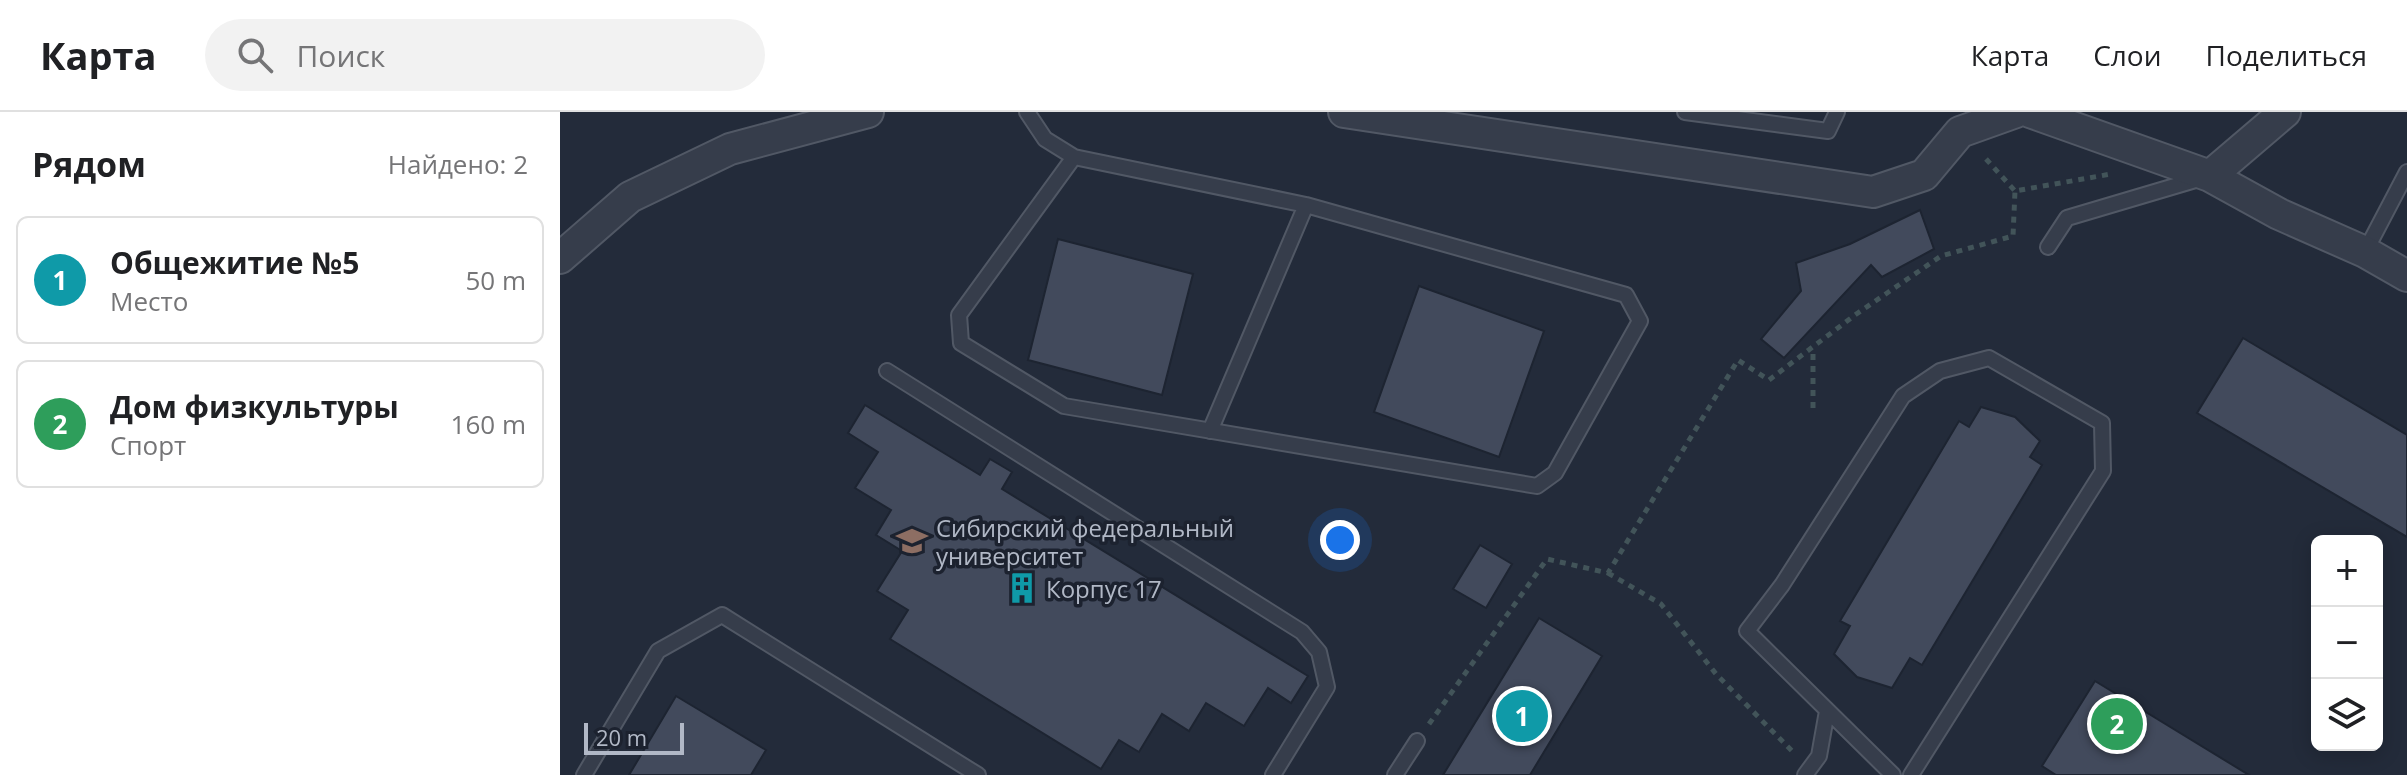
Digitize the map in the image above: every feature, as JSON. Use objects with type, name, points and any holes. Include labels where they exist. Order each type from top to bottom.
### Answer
[{"type":"street","points":[[560,258],[630,197],[730,149],[868,112]]},
{"type":"street","points":[[1344,112],[1873,192],[1924,175],[1960,132],[2016,112]]},
{"type":"street","points":[[2030,112],[2210,176],[2279,214],[2365,252],[2407,276]]},
{"type":"street","points":[[2210,176],[2285,112]]},
{"type":"lane","points":[[1027,112],[1045,139],[1074,157],[1306,205],[1626,295],[1640,321],[1555,473],[1537,486],[1064,406],[961,343],[959,315],[1074,157]]},
{"type":"lane","points":[[1685,112],[1828,131],[1837,112]]},
{"type":"lane","points":[[2365,252],[2407,172]]},
{"type":"lane","points":[[2048,247],[2067,218],[2210,176]]},
{"type":"lane","points":[[1210,431],[1306,205]]},
{"type":"lane","points":[[1893,775],[1747,631],[1782,585],[1903,396],[1940,371],[1989,358],[2102,423],[2103,471],[1911,775]]},
{"type":"lane","points":[[887,371],[1302,632],[1319,652],[1327,687],[1273,775]]},
{"type":"lane","points":[[584,775],[658,651],[722,615],[978,775]]},
{"type":"lane","points":[[1807,771],[1819,756],[1827,711]]},
{"type":"lane","points":[[1395,775],[1417,741]]},
{"type":"path","points":[[1608,573],[1738,360],[1769,380],[1855,315],[1941,256],[2013,236],[2015,191],[1986,159]]},
{"type":"path","points":[[2015,191],[2123,172]]},
{"type":"path","points":[[1813,348],[1813,408]]},
{"type":"path","points":[[1417,741],[1547,559],[1608,573],[1661,604],[1716,674],[1807,771]]},
{"type":"building","points":[[1920,210],[1934,249],[1882,277],[1871,265],[1784,358],[1761,339],[1801,291],[1796,263],[1850,244]]},
{"type":"building","points":[[1058,239],[1193,274],[1162,395],[1028,360]]},
{"type":"building","points":[[1419,286],[1544,331],[1499,457],[1374,412]]},
{"type":"building","points":[[2243,338],[2407,435],[2407,537],[2197,413]]},
{"type":"building","name":"Корпус 17","points":[[865,405],[980,475],[990,459],[1012,472],[1002,489],[1308,676],[1291,703],[1268,688],[1244,726],[1206,703],[1189,731],[1162,714],[1139,752],[1119,740],[1101,769],[890,639],[908,610],[877,591],[902,551],[876,535],[891,510],[855,488],[878,452],[848,433]]},
{"type":"building","points":[[1981,407],[2015,417],[2040,441],[2030,457],[2042,465],[1922,665],[1910,658],[1892,688],[1857,677],[1834,654],[1850,626],[1840,621],[1959,421],[1969,427]]},
{"type":"building","points":[[1480,545],[1512,564],[1486,608],[1453,589]]},
{"type":"building","points":[[1539,618],[1602,656],[1530,775],[1443,775]]},
{"type":"building","points":[[2095,681],[2249,775],[2056,775],[2042,766]]},
{"type":"building","points":[[676,696],[766,750],[751,775],[629,775]]},
{"type":"place","name":"Сибирский федеральный университет","points":[[912,541]]},
{"type":"place","name":"Корпус 17","points":[[1022,588]]},
{"type":"place","name":"Общежитие №5","points":[[1522,716]]},
{"type":"place","name":"Дом физкультуры","points":[[2117,724]]}]
